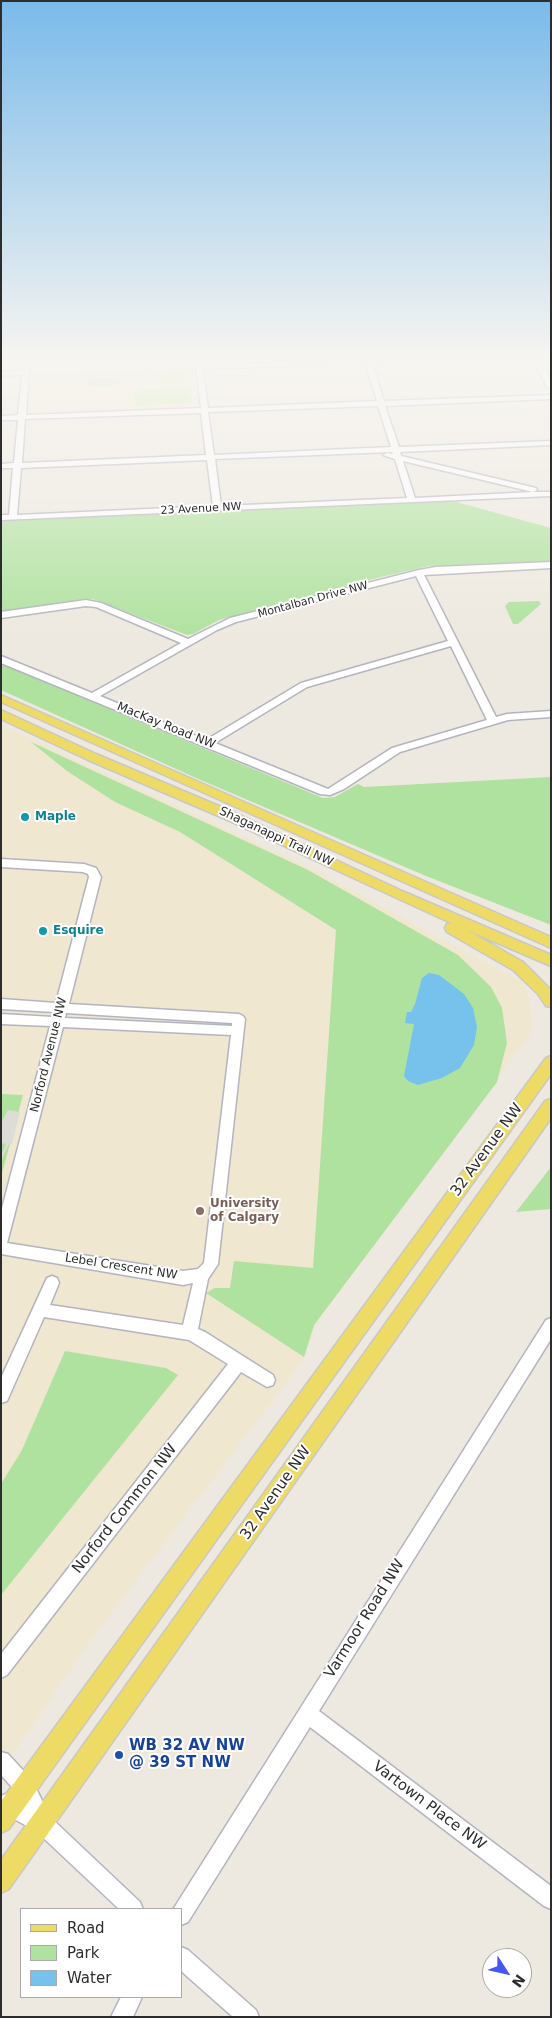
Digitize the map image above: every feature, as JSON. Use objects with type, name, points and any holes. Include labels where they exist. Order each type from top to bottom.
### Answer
[{"type":"main road","name":"Shaganappi Trail NW","points":[[1,698],[551,943]]},
{"type":"main road","name":"Shaganappi Trail NW","points":[[1,714],[92,758],[228,815],[397,894],[551,962]]},
{"type":"main road","points":[[428,888],[449,893],[516,921],[551,931]]},
{"type":"main road","points":[[397,894],[518,966],[534,981],[551,1002]]},
{"type":"main road","name":"32 Avenue NW","points":[[4,1810],[25,1787],[551,1062]]},
{"type":"main road","name":"32 Avenue NW","points":[[1,1881],[551,1105]]},
{"type":"street","points":[[13,517],[19,453]]},
{"type":"street","points":[[210,453],[217,509]]},
{"type":"street","points":[[1,466],[312,453]]},
{"type":"street","points":[[390,453],[550,494]]},
{"type":"street","points":[[398,454],[409,453]]},
{"type":"street","points":[[398,454],[411,499]]},
{"type":"street","name":"23 Avenue NW","points":[[1,518],[550,494]]},
{"type":"street","name":"Montalban Drive NW","points":[[93,696],[188,642],[234,620],[436,570],[551,565]]},
{"type":"street","points":[[419,573],[493,721],[507,717],[551,714]]},
{"type":"street","points":[[1,615],[86,603],[98,605],[188,642]]},
{"type":"street","points":[[208,743],[304,685],[453,643]]},
{"type":"street","name":"MacKay Road NW","points":[[1,660],[208,743],[316,789],[330,792],[396,750],[493,721]]},
{"type":"street","name":"Norford Avenue NW","points":[[1,863],[84,868],[92,870],[95,876],[1,1241]]},
{"type":"street","points":[[1,1004],[238,1025]]},
{"type":"street","points":[[1,1019],[58,1022],[238,1025]]},
{"type":"street","points":[[189,1333],[199,1293],[200,1275],[206,1272],[211,1264],[238,1025]]},
{"type":"street","name":"Lebel Crescent NW","points":[[1,1248],[183,1278],[200,1275]]},
{"type":"street","points":[[1,1396],[52,1284]]},
{"type":"street","points":[[41,1310],[189,1333],[200,1337],[267,1380]]},
{"type":"street","name":"Varmoor Road NW","points":[[182,1913],[551,1325]]},
{"type":"street","name":"Norford Common NW","points":[[5,1657],[239,1362]]},
{"type":"street","name":"Vartown Place NW","points":[[307,1712],[551,1899]]},
{"type":"street","points":[[1,1761],[25,1787],[43,1824],[132,1908]]},
{"type":"street","points":[[4,1810],[43,1824]]},
{"type":"street","points":[[182,1958],[248,2017]]},
{"type":"street","points":[[120,2017],[131,1998]]},
{"type":"shaded area","name":"University of Calgary","points":[[1,725],[313,869],[523,983],[529,998],[532,1032],[320,1318],[313,1332],[305,1358],[83,1651],[1,1772]]},
{"type":"shaded area","points":[[8,1110],[20,1112],[12,1144],[9,1144],[1,1161],[1,1155],[6,1144],[1,1143],[1,1123]]},
{"type":"green space","points":[[453,501],[551,528],[551,561],[429,566],[219,620],[193,634],[187,635],[93,599],[1,612],[1,521]]},
{"type":"green space","points":[[539,601],[541,604],[518,624],[513,624],[505,606],[509,602]]},
{"type":"green space","points":[[1,664],[323,798],[335,797],[358,784],[364,787],[551,777],[551,925],[426,876],[196,778],[1,690]]},
{"type":"green space","points":[[31,742],[308,870],[458,955],[491,987],[502,1008],[507,1043],[497,1082],[314,1325],[304,1357],[206,1293],[215,1288],[230,1288],[234,1261],[313,1268],[336,930],[180,832],[115,802],[67,771]]},
{"type":"green space","points":[[1,1094],[23,1095],[1,1177]]},
{"type":"green space","points":[[551,1167],[551,1209],[516,1212]]},
{"type":"green space","points":[[65,1351],[166,1368],[178,1375],[1,1595],[1,1484],[22,1450]]},
{"type":"water","points":[[429,973],[439,975],[464,994],[473,1008],[477,1027],[474,1045],[460,1068],[442,1078],[418,1085],[408,1081],[404,1076],[414,1024],[405,1023],[407,1012],[411,1012],[415,1004],[422,978]]},
{"type":"place","name":"Maple","points":[[25,817]]},
{"type":"place","name":"Esquire","points":[[43,931]]},
{"type":"place","name":"University of Calgary","points":[[200,1211]]},
{"type":"place","name":"WB 32 AV NW @ 39 ST NW","points":[[119,1755]]}]
